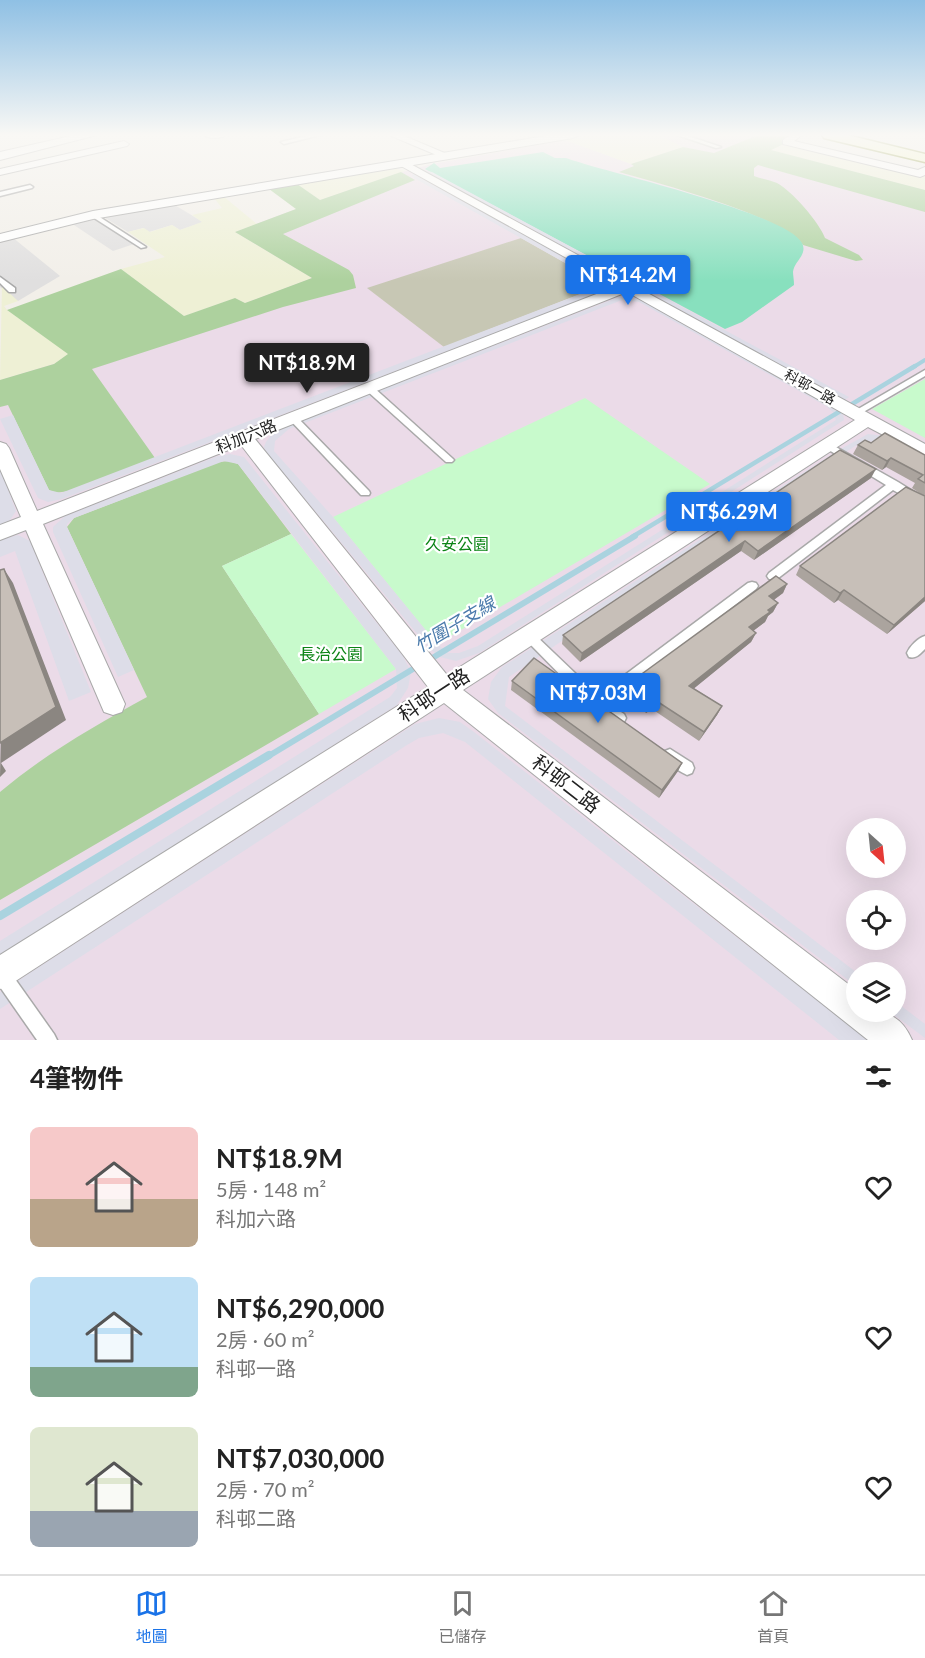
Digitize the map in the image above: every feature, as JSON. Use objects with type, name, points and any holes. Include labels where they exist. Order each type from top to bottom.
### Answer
[{"type":"street","points":[[0,237],[93,215],[286,184]]},
{"type":"street","name":"科邨一路","points":[[440,184],[925,450]]},
{"type":"street","name":"科加六路","points":[[0,533],[627,287]]},
{"type":"street","name":"科邨一路","points":[[0,973],[827,445],[862,415]]},
{"type":"street","name":"科邨二路","points":[[244,437],[444,689],[846,1001]]},
{"type":"street","points":[[0,448],[113,704]]},
{"type":"street","name":"科邨二路","points":[[872,1022],[895,1040]]},
{"type":"lane","points":[[0,194],[30,187]]},
{"type":"lane","points":[[93,215],[143,247]]},
{"type":"lane","points":[[0,279],[12,290]]},
{"type":"lane","points":[[862,415],[925,373]]},
{"type":"lane","points":[[369,388],[449,460]]},
{"type":"lane","points":[[293,418],[365,493]]},
{"type":"lane","points":[[827,445],[925,504]]},
{"type":"lane","points":[[773,576],[894,484]]},
{"type":"lane","points":[[597,703],[752,586]]},
{"type":"lane","points":[[528,636],[597,703],[633,729]]},
{"type":"lane","points":[[913,653],[925,641]]},
{"type":"lane","points":[[660,749],[687,768]]},
{"type":"lane","points":[[0,973],[48,1040]]},
{"type":"shaded area","points":[[297,184],[300,184],[368,184],[320,200]]},
{"type":"shaded area","points":[[364,184],[900,184],[925,190],[925,1040],[0,1040],[0,380],[245,303],[311,278],[235,232]]},
{"type":"shaded area","points":[[424,184],[430,184],[606,280],[610,285],[609,289],[62,499],[48,502],[38,498],[0,419],[13,415],[49,490],[61,493],[601,286],[599,282]]},
{"type":"shaded area","points":[[449,184],[453,184],[849,397],[845,400]]},
{"type":"shaded area","points":[[900,184],[925,184],[925,190]]},
{"type":"shaded area","points":[[223,196],[257,224],[235,232],[312,278],[245,303],[235,298],[184,316],[121,269],[165,257],[128,232],[144,228],[150,232],[172,225],[180,230],[202,222],[192,215],[222,208],[214,198]]},
{"type":"shaded area","points":[[173,204],[203,222],[180,230],[172,225],[149,232],[143,228],[128,232],[102,216]]},
{"type":"shaded area","points":[[93,218],[134,244],[113,251],[71,223]]},
{"type":"shaded area","points":[[12,237],[60,276],[18,301],[0,287],[0,240]]},
{"type":"shaded area","points":[[521,238],[599,282],[601,286],[444,347],[367,288]]},
{"type":"shaded area","points":[[2,286],[18,301],[4,306],[7,310],[69,354],[54,364],[0,380]]},
{"type":"shaded area","points":[[619,297],[644,301],[837,408],[843,413],[844,420],[479,653],[456,661],[440,657],[429,648],[266,452],[264,447],[266,442],[272,434]],"holes":[[[622,300],[639,302],[826,406],[834,413],[836,420],[478,646],[459,653],[449,653],[437,644],[333,517],[274,451],[275,441],[289,429]]]},
{"type":"shaded area","points":[[868,434],[885,436],[890,443],[863,441],[716,536],[509,677],[505,706],[846,964],[846,978],[498,713],[488,699],[491,682],[502,667],[837,451]]},
{"type":"shaded area","points":[[230,454],[244,457],[403,656],[411,672],[408,688],[397,705],[0,956],[0,941],[390,697],[397,688],[396,669],[238,464],[224,461],[74,518],[67,524],[134,670],[118,677],[53,532],[53,527],[65,516],[218,456]]},
{"type":"shaded area","points":[[0,468],[16,511],[10,520],[0,525]]},
{"type":"shaded area","points":[[18,535],[30,541],[91,692],[69,701],[15,551],[0,557],[0,540]]},
{"type":"shaded area","points":[[439,718],[460,722],[474,732],[868,1040],[839,1040],[465,742],[443,733],[419,738],[407,745],[0,1009],[0,992],[415,724]]},
{"type":"shaded area","points":[[906,1010],[925,1024],[925,1038],[904,1022],[906,1022]]},
{"type":"green space","points":[[297,184],[320,200],[368,184],[406,184],[283,234],[349,270],[353,275],[356,288],[283,307],[92,369],[155,458],[69,491],[55,493],[49,490],[8,405],[0,407],[0,380],[54,364],[68,354],[7,310],[121,269],[184,316],[235,298],[245,303],[312,278],[235,232],[296,209],[269,189]]},
{"type":"green space","points":[[452,184],[656,184],[731,207],[789,231],[802,243],[803,247],[802,255],[793,272],[794,285],[742,322],[725,329]]},
{"type":"green space","points":[[659,184],[778,184],[811,216],[825,238],[859,255],[863,260],[856,261],[803,245],[791,234],[772,223]]},
{"type":"green space","points":[[824,184],[900,184],[925,190],[925,212]]},
{"type":"green space","points":[[925,379],[925,438],[872,409]]},
{"type":"green space","name":"久安公園","points":[[585,398],[710,484],[437,644],[333,517]]},
{"type":"green space","points":[[229,461],[238,464],[291,534],[222,566],[319,714],[0,900],[0,792],[90,729],[147,697],[67,527],[74,518],[219,462]]},
{"type":"green space","name":"長治公園","points":[[291,534],[396,669],[319,714],[222,566]]},
{"type":"building","points":[[885,433],[925,455],[925,483],[918,479],[923,475],[891,458],[887,461],[858,445],[865,440],[871,443]]},
{"type":"building","points":[[840,450],[876,469],[758,551],[745,541],[582,653],[563,635]]},
{"type":"building","points":[[906,487],[925,496],[925,597],[894,625],[844,590],[840,593],[800,566]]},
{"type":"building","points":[[4,569],[56,707],[0,743],[0,570]]},
{"type":"building","points":[[776,576],[787,584],[769,596],[778,603],[768,610],[770,612],[749,627],[756,633],[689,686],[722,706],[704,732],[655,700],[649,704],[628,684]]},
{"type":"building","points":[[534,658],[682,763],[662,790],[512,681]]},
{"type":"waterway","name":"竹圍子支線","points":[[912,368],[925,360]]},
{"type":"waterway","name":"竹圍子支線","points":[[632,537],[915,366]]},
{"type":"waterway","name":"竹圍子支線","points":[[429,660],[635,536]]},
{"type":"waterway","name":"竹圍子支線","points":[[267,757],[418,666]]},
{"type":"waterway","name":"竹圍子支線","points":[[0,916],[269,755]]}]
